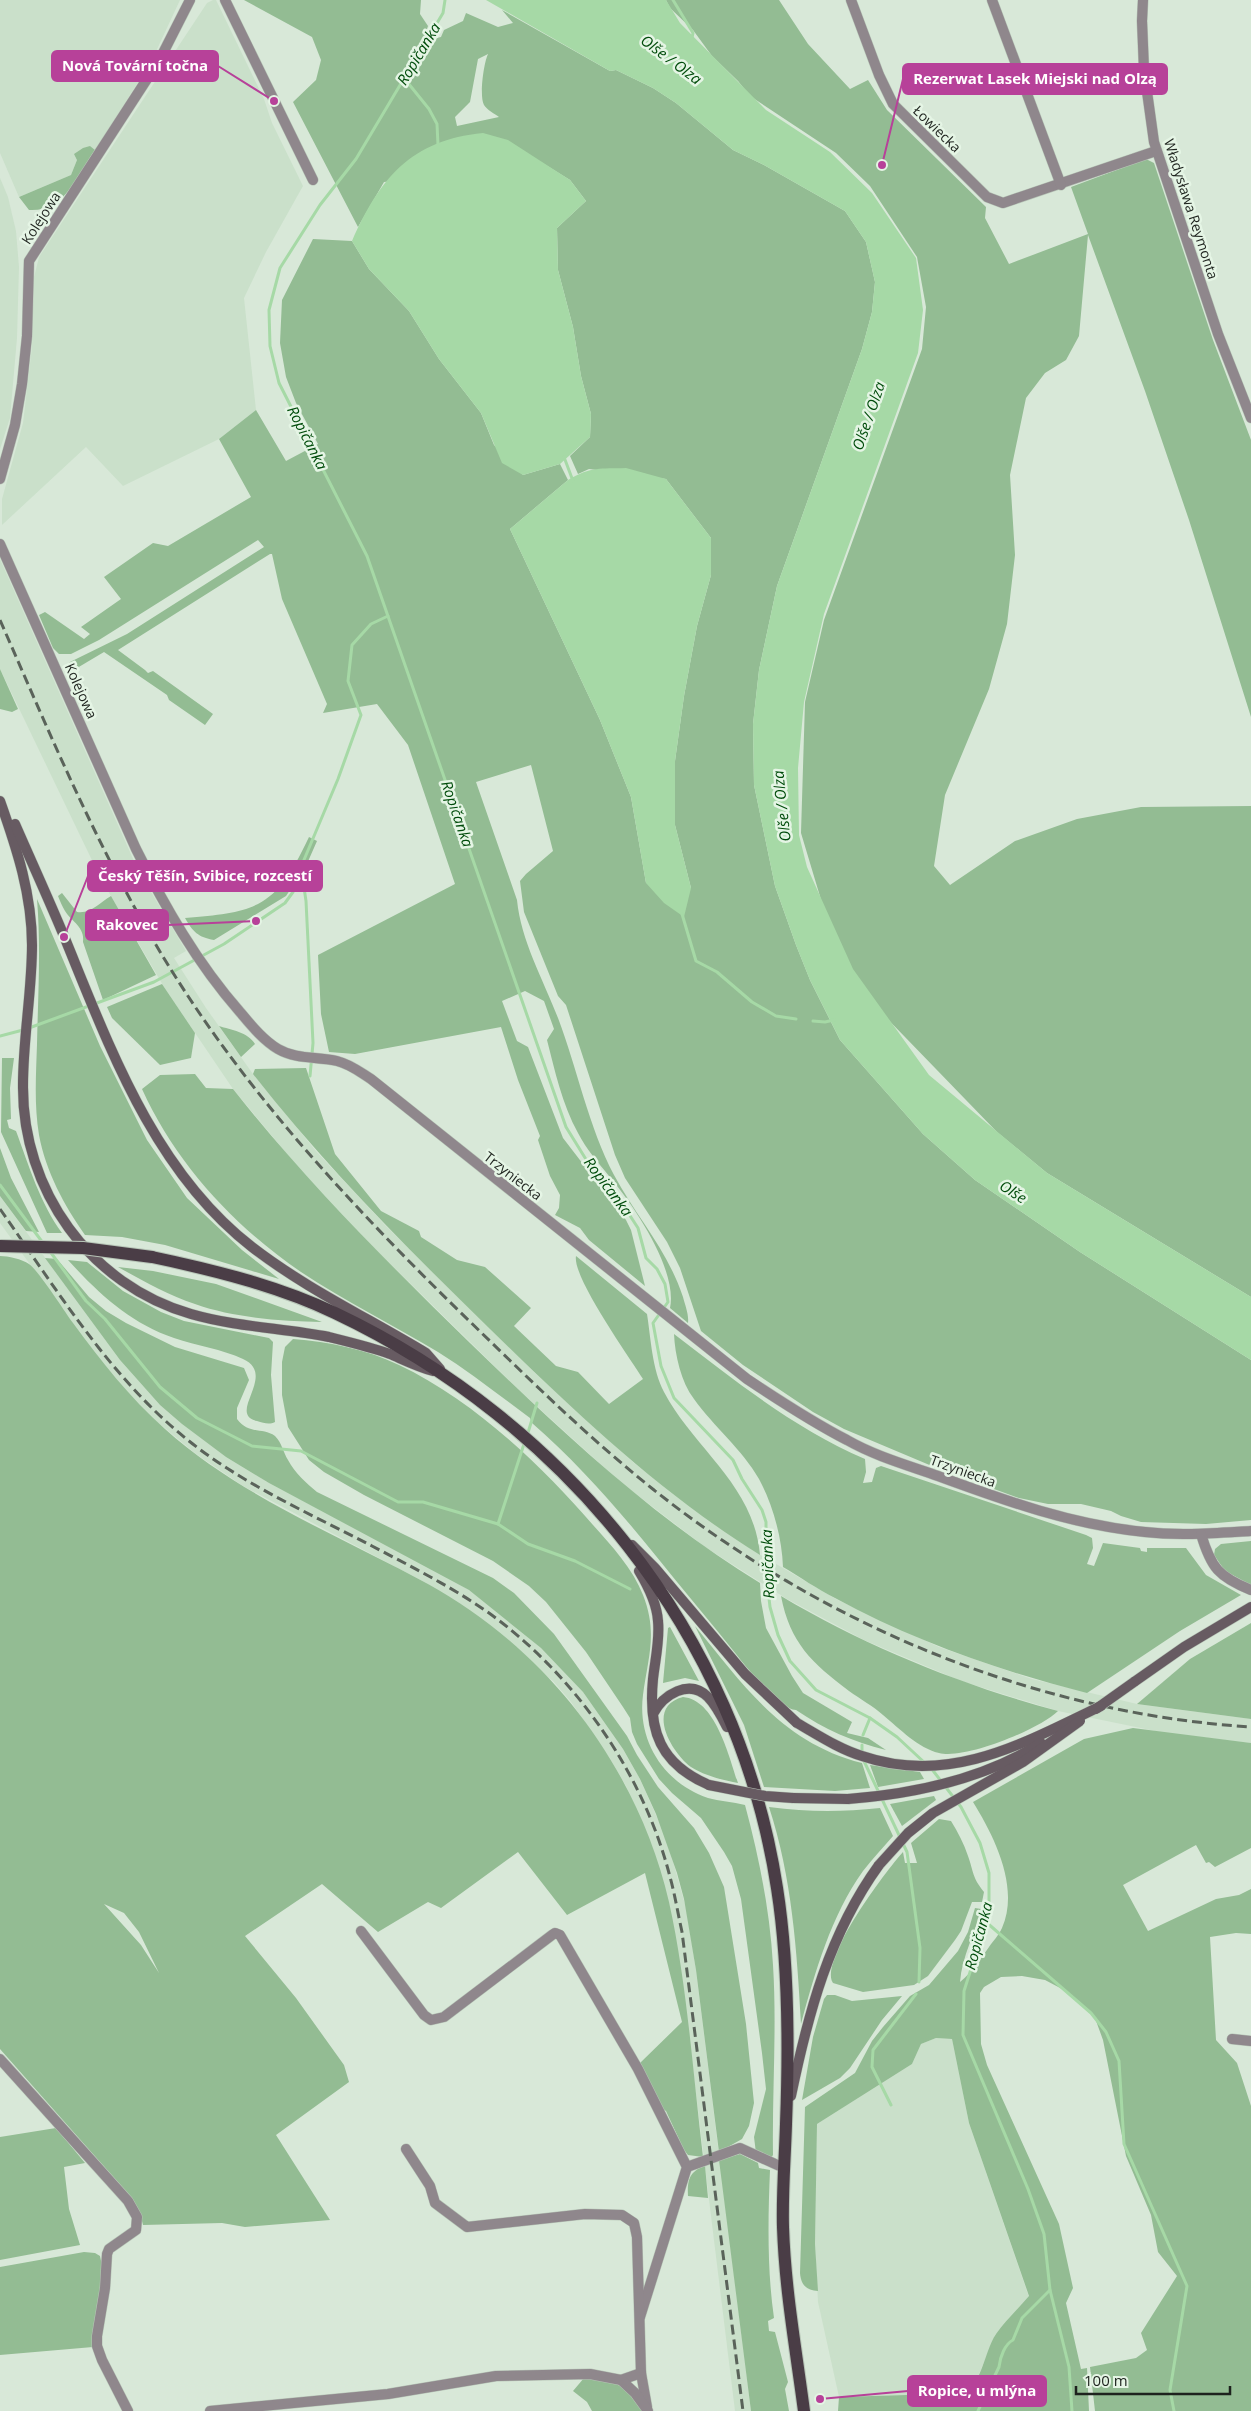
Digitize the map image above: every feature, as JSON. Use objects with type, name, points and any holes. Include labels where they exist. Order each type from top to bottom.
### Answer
[{"type":"main road","points":[[0,794],[118,1065],[151,1129],[182,1173],[221,1219],[252,1247],[426,1353],[443,1374]]},
{"type":"main road","points":[[0,801],[20,856],[30,911],[32,945],[29,1017],[23,1085],[25,1121],[35,1165],[46,1191],[65,1224],[85,1249],[108,1271],[155,1300],[191,1314],[243,1325],[312,1334],[363,1345],[418,1367],[443,1374]]},
{"type":"main road","points":[[0,1246],[82,1248],[152,1257],[234,1276],[332,1311],[386,1338],[443,1374],[497,1412],[529,1439],[655,1568],[745,1674],[797,1723],[840,1748],[861,1756],[897,1765],[930,1766],[966,1761],[1010,1750],[1101,1706]]},
{"type":"main road","points":[[611,1523],[650,1591],[658,1620],[652,1681],[653,1715],[657,1738],[668,1757],[679,1769],[709,1785],[765,1796],[793,1798],[848,1799],[903,1793],[966,1776],[1037,1746],[1101,1706]]},
{"type":"main road","points":[[611,1523],[650,1572],[678,1617],[717,1689],[752,1784],[777,1885],[783,1932],[786,2002],[786,2119],[783,2227],[790,2302],[804,2411]]},
{"type":"main road","points":[[786,2119],[804,2034],[827,1962],[845,1920],[865,1885],[879,1865],[908,1833],[933,1813],[1023,1762],[1134,1682],[1233,1616],[1251,1607]]},
{"type":"main road","points":[[653,1715],[662,1701],[674,1692],[686,1689],[698,1691],[708,1697],[739,1746]]},
{"type":"street","name":"Kolejowa","points":[[0,479],[15,425],[22,384],[28,336],[27,280],[29,262],[160,59],[190,0]]},
{"type":"street","points":[[225,0],[313,180]]},
{"type":"street","name":"Łowiecka","points":[[852,0],[879,74],[893,104],[988,197],[1003,203],[1061,185],[1156,151]]},
{"type":"street","points":[[992,0],[1061,185]]},
{"type":"street","name":"Władysława Reymonta","points":[[1143,0],[1144,70],[1156,151],[1218,334],[1251,418]]},
{"type":"street","name":"Kolejowa","points":[[0,544],[136,849],[158,892],[203,966],[255,1030],[276,1048],[290,1055],[305,1058]]},
{"type":"street","name":"Trzyniecka","points":[[305,1058],[319,1058],[340,1062],[371,1079],[747,1378],[790,1408],[848,1441],[874,1453],[1016,1505],[1100,1526],[1148,1533],[1201,1534],[1251,1530]]},
{"type":"street","points":[[1201,1534],[1207,1554],[1217,1571],[1232,1582],[1251,1590]]},
{"type":"street","points":[[361,1931],[424,2015],[431,2020],[444,2017],[552,1935],[556,1933],[560,1936],[638,2069],[687,2167],[640,2317]]},
{"type":"street","points":[[1232,2039],[1251,2041]]},
{"type":"street","points":[[0,2059],[128,2201],[137,2216],[136,2230],[109,2249],[107,2254],[105,2288],[97,2336],[102,2360],[128,2411]]},
{"type":"street","points":[[687,2167],[740,2148],[784,2168]]},
{"type":"street","points":[[406,2149],[430,2186],[436,2204],[467,2227],[585,2214],[622,2215],[634,2223],[637,2236],[641,2373],[648,2411]]},
{"type":"street","points":[[210,2411],[388,2394],[496,2376],[590,2374],[621,2380],[641,2373]]},
{"type":"street","points":[[621,2380],[635,2393],[648,2411]]},
{"type":"shaded area","points":[[0,0],[180,0],[152,60],[95,150],[90,146],[77,160],[71,175],[19,197],[0,153]]},
{"type":"shaded area","points":[[216,0],[264,99],[272,123],[303,186],[266,252],[244,298],[256,410],[219,439],[123,486],[86,447],[2,525],[2,499],[23,423],[32,347],[34,277],[39,257],[207,3]]},
{"type":"shaded area","points":[[244,0],[421,0],[420,14],[428,26],[425,35],[433,39],[441,37],[444,30],[463,21],[466,13],[498,27],[513,23],[502,10],[610,71],[616,70],[653,88],[676,103],[733,150],[764,165],[845,211],[866,242],[875,282],[872,312],[862,349],[777,586],[759,670],[753,724],[754,785],[775,886],[810,980],[840,1040],[923,1134],[975,1180],[1080,1252],[1251,1360],[1251,1520],[1206,1524],[1141,1522],[1111,1511],[1081,1504],[1048,1504],[1019,1498],[939,1469],[844,1429],[813,1412],[743,1365],[701,1331],[680,1268],[667,1242],[625,1178],[615,1155],[566,1005],[558,996],[524,912],[520,881],[553,851],[531,765],[476,782],[517,900],[523,930],[533,960],[565,1037],[597,1138],[623,1191],[669,1264],[683,1297],[688,1323],[670,1308],[671,1293],[667,1275],[661,1257],[641,1220],[619,1188],[592,1155],[572,1122],[547,1040],[554,1029],[544,1001],[525,991],[502,1001],[517,1041],[528,1047],[563,1138],[626,1220],[631,1230],[645,1286],[589,1240],[580,1228],[555,1215],[559,1208],[560,1195],[550,1176],[538,1140],[540,1136],[518,1080],[501,1027],[355,1054],[329,1052],[321,1014],[318,955],[455,884],[408,745],[377,704],[323,713],[327,704],[282,599],[272,554],[118,650],[148,673],[153,671],[213,714],[205,725],[169,700],[167,695],[104,652],[67,674],[65,668],[70,662],[127,634],[264,547],[258,540],[99,640],[71,654],[59,654],[53,648],[39,615],[45,612],[84,639],[90,634],[81,627],[121,599],[104,577],[153,543],[168,546],[251,497],[219,439],[256,410],[286,461],[318,444],[296,403],[286,377],[280,343],[282,300],[313,239],[352,241],[369,269],[409,311],[439,359],[481,413],[494,445],[523,475],[560,464],[568,480],[510,529],[600,720],[631,797],[646,883],[691,888],[675,825],[675,761],[684,696],[697,626],[711,575],[711,538],[666,479],[589,469],[578,474],[570,456],[590,437],[591,414],[581,376],[573,327],[558,270],[557,228],[586,201],[570,180],[544,164],[384,182],[358,227],[293,102],[316,80],[321,60],[312,37]],"holes":[[[488,54],[483,79],[483,101],[487,109],[499,117],[457,126],[455,117],[470,102],[478,59]]]},
{"type":"shaded area","points":[[666,0],[779,0],[808,44],[850,89],[868,80],[887,110],[986,207],[985,218],[1009,264],[1088,234],[1071,187],[1146,159],[1154,163],[1213,340],[1251,440],[1251,717],[1189,520],[1145,391],[1088,235],[1079,336],[1066,360],[1045,373],[1026,398],[1010,475],[1015,555],[1007,624],[989,689],[945,795],[934,866],[950,885],[1015,841],[1077,819],[1141,807],[1251,806],[1251,1297],[1047,1173],[997,1132],[843,973],[801,833],[805,702],[824,620],[922,349],[926,307],[917,257],[870,186],[836,153],[750,96],[738,81],[712,56],[693,30],[670,8]]},
{"type":"shaded area","points":[[90,146],[95,150],[76,181],[61,199],[41,209],[29,210],[19,197],[71,175],[77,160],[74,154]]},
{"type":"shaded area","points":[[0,178],[8,197],[16,231],[19,267],[17,338],[10,418],[0,449]]},
{"type":"shaded area","points":[[0,559],[138,870],[186,951],[174,958],[206,1008],[253,1074],[316,1151],[386,1226],[535,1373],[634,1463],[689,1505],[752,1550],[836,1599],[939,1647],[1032,1679],[1137,1704],[1251,1719],[1251,1743],[1165,1733],[1058,1711],[961,1681],[864,1640],[787,1599],[705,1547],[619,1481],[519,1390],[368,1242],[298,1167],[233,1089],[164,987],[101,879],[0,669]]},
{"type":"shaded area","points":[[0,669],[18,709],[12,712],[0,709]]},
{"type":"shaded area","points":[[309,837],[317,841],[306,866],[286,896],[214,940],[200,935],[191,927],[185,918],[231,913],[262,902],[275,892],[286,878]]},
{"type":"shaded area","points":[[62,893],[77,912],[91,910],[111,896],[156,975],[103,1000],[83,942],[82,932],[65,911],[58,896]]},
{"type":"shaded area","points":[[37,899],[100,1046],[147,1140],[187,1198],[242,1250],[279,1279],[165,1245],[122,1237],[85,1235],[77,1224],[51,1175],[42,1149],[37,1124],[39,954]]},
{"type":"shaded area","points":[[162,984],[195,1033],[191,1058],[160,1065],[112,1018],[107,1007]]},
{"type":"shaded area","points":[[219,1026],[244,1034],[255,1044],[241,1057]]},
{"type":"shaded area","points":[[2,1058],[14,1058],[10,1088],[11,1119],[7,1120],[9,1128],[16,1131],[41,1197],[62,1233],[47,1233],[1,1132]]},
{"type":"shaded area","points":[[306,1068],[335,1154],[381,1211],[419,1231],[421,1237],[457,1260],[485,1267],[531,1308],[514,1326],[556,1366],[578,1372],[609,1404],[643,1379],[592,1299],[577,1266],[576,1256],[647,1314],[654,1364],[664,1392],[676,1412],[735,1488],[747,1508],[755,1530],[760,1555],[723,1531],[653,1478],[619,1450],[554,1390],[459,1299],[367,1206],[280,1108],[253,1074],[255,1069]]},
{"type":"shaded area","points":[[195,1074],[206,1088],[233,1089],[289,1156],[378,1251],[470,1343],[573,1440],[608,1471],[682,1530],[760,1583],[766,1628],[803,1693],[852,1722],[847,1733],[868,1738],[886,1750],[850,1739],[781,1703],[747,1668],[642,1538],[581,1470],[532,1423],[530,1418],[438,1352],[301,1272],[276,1254],[230,1214],[190,1168],[172,1143],[142,1089],[160,1075]]},
{"type":"shaded area","points":[[0,1148],[11,1178],[39,1232],[26,1231],[0,1196]]},
{"type":"shaded area","points":[[0,1196],[120,1360],[160,1405],[226,1457],[269,1483],[435,1570],[496,1609],[564,1671],[583,1692],[623,1749],[640,1779],[667,1840],[686,1908],[696,1970],[751,2411],[735,2411],[681,1972],[669,1903],[652,1846],[626,1786],[609,1757],[571,1702],[553,1681],[428,1584],[243,1486],[196,1454],[150,1416],[126,1391],[87,1343],[0,1223]]},
{"type":"shaded area","points":[[0,1256],[19,1259],[33,1268],[116,1379],[152,1417],[195,1453],[258,1495],[395,1566],[472,1611],[512,1643],[549,1678],[582,1718],[611,1760],[635,1805],[655,1853],[669,1902],[681,1964],[703,2157],[688,2155],[684,2150],[666,2111],[661,2108],[640,2063],[682,2022],[645,1873],[567,1915],[518,1852],[441,1908],[428,1902],[378,1932],[322,1884],[245,1936],[296,1998],[344,2065],[349,2082],[276,2135],[330,2220],[245,2227],[222,2223],[143,2225],[140,2213],[123,2188],[0,2049]],"holes":[[[104,1904],[124,1913],[139,1932],[159,1973],[141,1945]]]},
{"type":"shaded area","points":[[45,1258],[57,1259],[89,1297],[106,1311],[126,1323],[175,1347],[244,1368],[249,1380],[237,1408],[237,1419],[246,1427],[275,1436],[294,1469],[313,1489],[493,1578],[514,1593],[554,1634],[627,1736],[658,1787],[694,1828],[709,1853],[724,1887],[746,2024],[754,2103],[749,2126],[742,2139],[719,2152],[696,1970],[684,1899],[677,1873],[656,1814],[640,1779],[623,1749],[583,1692],[541,1648],[469,1590],[269,1483],[226,1457],[182,1424],[160,1405],[120,1360]]},
{"type":"shaded area","points":[[68,1260],[87,1262],[123,1291],[161,1312],[184,1321],[269,1338],[273,1342],[271,1375],[275,1422],[264,1423],[249,1417],[247,1411],[248,1403],[255,1384],[256,1374],[252,1366],[235,1356],[158,1332],[129,1316],[104,1296]]},
{"type":"shaded area","points":[[118,1267],[153,1271],[216,1284],[322,1322],[258,1318],[210,1309],[165,1292]]},
{"type":"shaded area","points":[[674,1334],[742,1386],[790,1418],[839,1447],[865,1459],[866,1472],[863,1483],[872,1482],[876,1468],[881,1466],[1086,1535],[1092,1538],[1093,1548],[1087,1564],[1094,1566],[1103,1543],[1140,1548],[1141,1551],[1147,1552],[1147,1548],[1186,1548],[1206,1575],[1241,1595],[1180,1631],[1087,1693],[990,1665],[895,1628],[828,1594],[783,1567],[779,1533],[764,1489],[752,1468],[689,1392],[680,1368]]},
{"type":"shaded area","points":[[293,1339],[334,1344],[386,1359],[426,1379],[453,1396],[504,1435],[551,1479],[607,1541],[634,1576],[648,1609],[650,1621],[649,1657],[642,1712],[649,1744],[667,1771],[678,1782],[692,1791],[708,1798],[745,1805],[755,1844],[767,1904],[772,1945],[774,2036],[773,2155],[771,2158],[756,2153],[754,2137],[766,2089],[741,1899],[732,1866],[724,1852],[701,1818],[659,1779],[637,1744],[632,1732],[630,1718],[623,1707],[586,1652],[546,1602],[529,1586],[493,1561],[364,1495],[324,1472],[309,1460],[288,1427],[282,1395],[282,1362],[285,1347]]},
{"type":"shaded area","points":[[1251,1541],[1251,1585],[1225,1571],[1214,1555],[1215,1549],[1221,1544]]},
{"type":"shaded area","points":[[781,1596],[847,1632],[915,1663],[950,1677],[1058,1711],[1019,1734],[983,1748],[951,1754],[931,1751],[909,1737],[879,1712],[836,1681],[804,1651],[790,1627]]},
{"type":"shaded area","points":[[1251,1623],[1251,1719],[1137,1704],[1190,1659]]},
{"type":"shaded area","points":[[695,1626],[767,1710],[787,1727],[809,1742],[834,1754],[862,1763],[870,1788],[835,1791],[764,1787],[744,1725]]},
{"type":"shaded area","points":[[670,1627],[699,1681],[685,1678],[663,1683],[668,1628]]},
{"type":"shaded area","points":[[683,1697],[694,1700],[713,1719],[725,1745],[738,1783],[696,1770],[683,1760],[676,1751],[665,1730],[665,1710],[672,1702]]},
{"type":"shaded area","points":[[1133,1728],[1251,1743],[1251,1848],[1215,1867],[1209,1862],[1206,1863],[1196,1845],[1123,1885],[1148,1931],[1216,1899],[1239,1895],[1251,1889],[1251,1934],[1236,1933],[1210,1937],[1216,2040],[1237,2063],[1251,2106],[1251,2411],[1095,2411],[1090,2367],[1136,2358],[1147,2350],[1141,2333],[1177,2276],[1158,2252],[1151,2215],[1126,2156],[1103,2040],[1095,2018],[1064,1990],[1045,1980],[1022,1976],[1001,1977],[984,1987],[980,1993],[981,2044],[987,2065],[1059,2224],[1073,2288],[1066,2303],[1081,2369],[1087,2368],[1089,2411],[838,2411],[839,2397],[940,2394],[953,2397],[964,2395],[977,2379],[996,2334],[1029,2296],[969,2123],[952,2039],[936,2038],[921,2044],[912,2064],[817,2124],[815,2244],[818,2291],[805,2286],[800,2273],[805,2107],[855,2073],[872,2041],[883,2027],[910,1996],[929,1985],[958,1951],[968,1932],[975,1908],[981,1909],[963,1963],[960,1982],[976,1966],[1001,1931],[1007,1912],[1006,1879],[996,1846],[973,1802],[1084,1739]]},
{"type":"shaded area","points":[[870,1765],[920,1772],[924,1779],[878,1787]]},
{"type":"shaded area","points":[[934,1796],[936,1800],[902,1826],[890,1804]]},
{"type":"shaded area","points":[[769,1807],[824,1811],[880,1808],[893,1836],[863,1871],[833,1925],[818,1965],[801,2024],[792,1914],[783,1860]]},
{"type":"shaded area","points":[[939,1819],[951,1821],[958,1834],[975,1878],[984,1892],[982,1902],[972,1902],[961,1931],[955,1940],[928,1976],[914,1985],[863,1992],[833,1983],[831,1971],[836,1955],[856,1916],[903,1852],[905,1863],[917,1863],[911,1843]]},
{"type":"shaded area","points":[[827,1995],[835,1995],[852,2001],[902,1996],[882,2020],[850,2068],[840,2078],[802,2100],[813,2037],[824,1999]]},
{"type":"shaded area","points":[[936,2038],[952,2039],[969,2123],[1029,2297],[995,2335],[974,2387],[964,2397],[954,2399],[940,2394],[839,2397],[818,2302],[815,2244],[817,2124],[912,2064],[921,2044]]},
{"type":"shaded area","points":[[56,2128],[85,2163],[64,2167],[69,2209],[80,2245],[0,2260],[0,2137]]},
{"type":"shaded area","points":[[740,2154],[758,2163],[759,2168],[770,2170],[769,2263],[774,2318],[768,2321],[769,2331],[775,2332],[788,2382],[785,2389],[789,2411],[751,2411],[719,2160]]},
{"type":"shaded area","points":[[705,2166],[708,2198],[688,2196],[690,2177],[695,2171]]},
{"type":"shaded area","points":[[84,2252],[95,2253],[100,2256],[102,2267],[101,2302],[93,2347],[0,2355],[0,2267]]},
{"type":"shaded area","points":[[584,2378],[605,2380],[619,2385],[630,2394],[643,2411],[592,2411],[587,2402],[573,2391]]},
{"type":"water","points":[[486,0],[666,0],[680,23],[766,110],[830,152],[872,193],[916,258],[923,310],[918,353],[824,614],[804,702],[798,768],[799,835],[807,867],[853,969],[929,1075],[1047,1173],[1251,1297],[1251,1360],[1080,1252],[975,1180],[923,1134],[840,1040],[810,980],[775,886],[754,785],[753,724],[759,670],[777,586],[862,349],[872,312],[875,282],[866,242],[845,211],[764,165],[733,150],[676,103],[653,88],[616,70],[610,71]]},
{"type":"water","points":[[483,133],[508,140],[570,180],[586,201],[557,228],[558,270],[573,327],[581,376],[591,414],[590,437],[560,464],[523,475],[502,463],[481,413],[439,359],[409,311],[369,269],[352,241],[374,199],[401,166],[417,154],[436,144],[458,137]]},
{"type":"water","points":[[626,468],[666,479],[711,538],[711,575],[697,626],[684,696],[675,761],[675,825],[691,888],[684,917],[664,903],[646,883],[631,797],[600,720],[510,529],[568,480],[590,470]]},
{"type":"waterway","name":"Ropičanka","points":[[445,0],[443,13],[356,159],[320,205],[280,268],[269,310],[270,346],[279,383],[367,556],[566,1127],[587,1161],[612,1188],[638,1228],[646,1258],[657,1269],[665,1284],[668,1302],[653,1323],[661,1366],[674,1398],[733,1460],[742,1479],[762,1510],[766,1522],[766,1572],[770,1607],[778,1635],[790,1661],[816,1690],[870,1718],[897,1737],[926,1764]]},
{"type":"waterway","points":[[673,0],[693,33],[692,38]]},
{"type":"waterway","points":[[404,78],[429,109],[437,124],[438,145]]},
{"type":"waterway","points":[[564,457],[573,481]]},
{"type":"waterway","points":[[29,1028],[154,982],[224,944],[285,903],[293,892],[361,715],[348,681],[352,645],[371,624],[388,616]]},
{"type":"waterway","points":[[301,867],[306,901],[313,1043],[310,1076]]},
{"type":"waterway","points":[[682,914],[696,961],[717,972],[752,1002],[776,1016],[796,1019]]},
{"type":"waterway","points":[[813,1021],[825,1022],[834,1020]]},
{"type":"waterway","points":[[0,1036],[23,1030]]},
{"type":"waterway","points":[[0,1185],[43,1243]]},
{"type":"waterway","points":[[49,1250],[86,1301],[105,1319],[160,1387],[197,1418],[252,1446],[301,1451],[398,1502],[423,1502],[498,1524],[528,1544],[575,1561],[630,1589]]},
{"type":"waterway","points":[[527,1436],[537,1403]]},
{"type":"waterway","points":[[498,1524],[524,1444]]},
{"type":"waterway","points":[[863,1735],[870,1718]]},
{"type":"waterway","points":[[862,1745],[862,1753]]},
{"type":"waterway","points":[[863,1759],[907,1852],[920,1948],[919,1982]]},
{"type":"waterway","name":"Ropičanka","points":[[931,1768],[961,1807],[980,1843],[989,1873],[989,1901],[986,1922],[964,1991],[963,2035],[1028,2189],[1044,2234],[1050,2290],[1069,2367],[1072,2411]]},
{"type":"waterway","points":[[986,1922],[1091,2013],[1106,2032],[1119,2061],[1124,2144],[1187,2286],[1170,2390],[1174,2411]]},
{"type":"waterway","points":[[891,2105],[872,2067],[873,2050],[916,1994]]},
{"type":"waterway","points":[[978,2411],[999,2367],[1003,2351],[1013,2340],[1022,2318],[1050,2290]]},
{"type":"railway","points":[[0,620],[81,801],[125,890],[175,976],[238,1067],[307,1152],[381,1233],[506,1357],[603,1447],[654,1490],[720,1538],[788,1582],[860,1621],[934,1654],[1011,1681],[1090,1703],[1170,1718],[1251,1727]]},
{"type":"railway","points":[[0,1209],[64,1302],[110,1362],[161,1417],[210,1457],[255,1485],[432,1578],[489,1613],[550,1666],[602,1730],[624,1765],[643,1801],[658,1839],[672,1884],[682,1932],[743,2411]]},
{"type":"place","name":"Nová Tovární točna","points":[[274,101]]},
{"type":"place","name":"Rezerwat Lasek Miejski nad Olzą","points":[[882,165]]},
{"type":"place","name":"Rakovec","points":[[256,921]]},
{"type":"place","name":"Český Těšín, Svibice, rozcestí","points":[[64,937]]},
{"type":"place","name":"Ropice, u mlýna","points":[[820,2399]]},
{"type":"water label","name":"Olše / Olza","points":[[671,60]]},
{"type":"water label","name":"Olše / Olza","points":[[869,416]]},
{"type":"water label","name":"Olše / Olza","points":[[782,806]]},
{"type":"water label","name":"Olše","points":[[1013,1192]]}]
